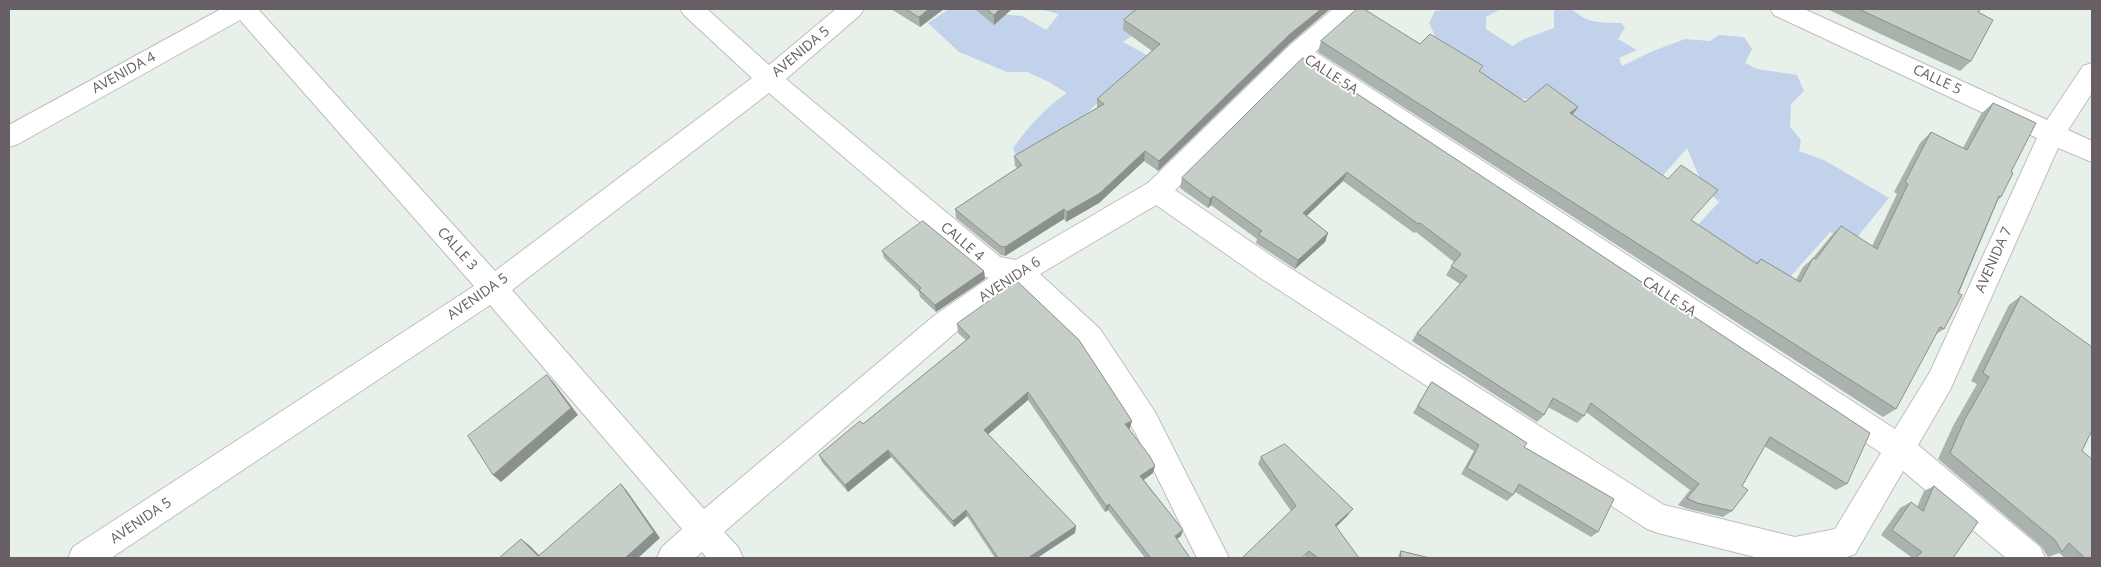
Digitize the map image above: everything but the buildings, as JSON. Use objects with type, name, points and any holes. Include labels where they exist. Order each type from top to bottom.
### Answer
[{"type":"street","name":"AVENIDA 4","points":[[9,137],[240,9]]},
{"type":"street","name":"CALLE 3","points":[[244,9],[493,288],[728,558]]},
{"type":"street","name":"CALLE 4","points":[[692,9],[769,79],[993,268],[1019,272]]},
{"type":"street","name":"AVENIDA 5","points":[[84,558],[493,288],[769,79],[852,9]]},
{"type":"street","name":"AVENIDA 6","points":[[673,558],[703,530],[945,324],[1019,272],[1157,191],[1298,53],[1348,9]]},
{"type":"street","name":"CALLE 5","points":[[1782,9],[2092,152]]},
{"type":"street","name":"CALLE 5A","points":[[1298,53],[1899,448],[2029,558]]},
{"type":"street","name":"AVENIDA 7","points":[[1157,191],[1270,269],[1658,518],[1794,552],[1844,543],[1940,381],[2052,133],[2092,73]]},
{"type":"street","points":[[1019,272],[1090,338],[1145,422],[1214,558]]},
{"type":"shaded area","points":[[1560,8],[1569,8],[1584,18],[1593,21],[1621,23],[1625,27],[1618,39],[1637,50],[1619,58],[1622,66],[1653,51],[1685,39],[1710,41],[1719,35],[1744,37],[1752,49],[1745,63],[1757,69],[1797,75],[1804,91],[1791,104],[1790,127],[1801,140],[1799,151],[1824,160],[1889,198],[1850,246],[1830,232],[1791,276],[1735,258],[1694,229],[1719,202],[1703,186],[1687,148],[1660,179],[1544,145],[1575,112],[1528,99],[1512,98],[1436,38],[1429,23],[1435,11],[1456,9],[1499,10],[1486,17],[1486,29],[1512,46],[1524,39],[1554,28],[1554,11]]},
{"type":"shaded area","points":[[949,9],[978,9],[989,13],[1022,16],[1046,30],[1059,14],[1039,9],[1172,9],[1123,42],[1154,59],[1093,107],[1072,129],[1017,159],[1013,148],[1019,140],[1044,111],[1067,93],[1027,72],[1007,72],[959,52],[928,23]]}]
